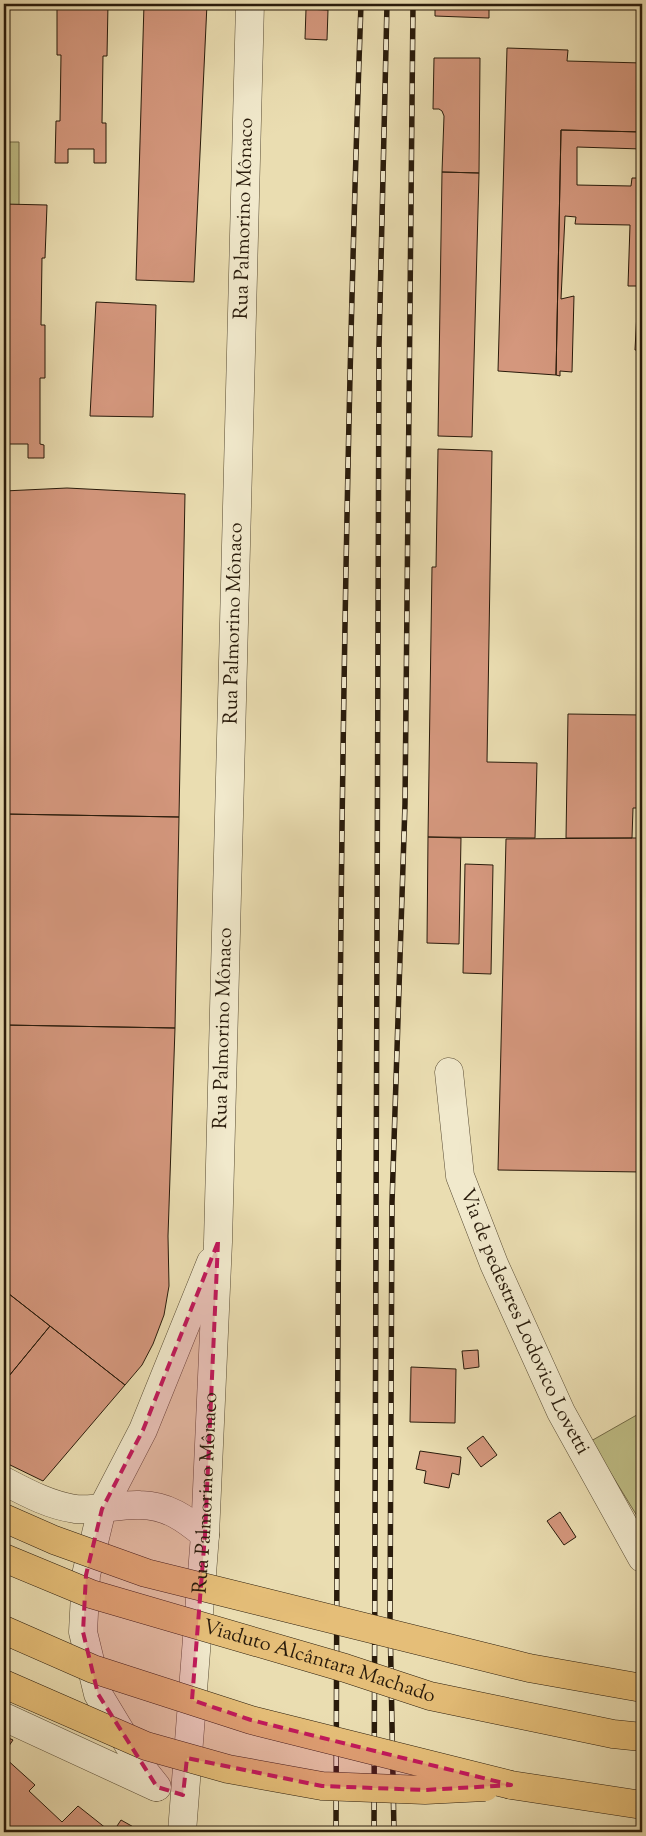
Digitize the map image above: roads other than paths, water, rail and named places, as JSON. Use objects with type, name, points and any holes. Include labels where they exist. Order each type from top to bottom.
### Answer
[{"type":"main road","name":"Viaduto Alcântara Machado","points":[[4,1518],[54,1540],[146,1573],[529,1668],[642,1688]]},
{"type":"main road","name":"Viaduto Alcântara Machado","points":[[4,1558],[91,1594],[317,1660],[430,1696],[613,1734],[642,1737]]},
{"type":"main road","points":[[4,1630],[93,1668],[251,1720],[511,1785],[642,1805]]},
{"type":"main road","points":[[4,1684],[146,1746],[228,1770],[322,1786],[425,1790],[511,1785]]},
{"type":"street","name":"Rua Palmorino Mônaco","points":[[182,1832],[205,1535],[218,1242],[250,4]]},
{"type":"street","name":"Via de pedestres Lodovico Lovetti","points":[[449,1072],[460,1176],[494,1264],[561,1412],[642,1558]]},
{"type":"street","name":"Rua Palmorino Mônaco","points":[[157,1787],[145,1772],[98,1694],[83,1632],[86,1575],[102,1509],[144,1430],[218,1242]]},
{"type":"street","points":[[4,1481],[54,1505],[77,1509],[102,1509],[140,1505],[165,1509],[188,1520],[205,1535]]},
{"type":"street","points":[[4,1717],[157,1787],[184,1795]]},
{"type":"railway","points":[[336,1832],[339,1147],[344,689],[348,461],[361,4]]},
{"type":"railway","points":[[374,1832],[379,347],[387,4]]},
{"type":"railway","points":[[394,1832],[390,1618],[392,1203],[405,804],[413,4]]}]
